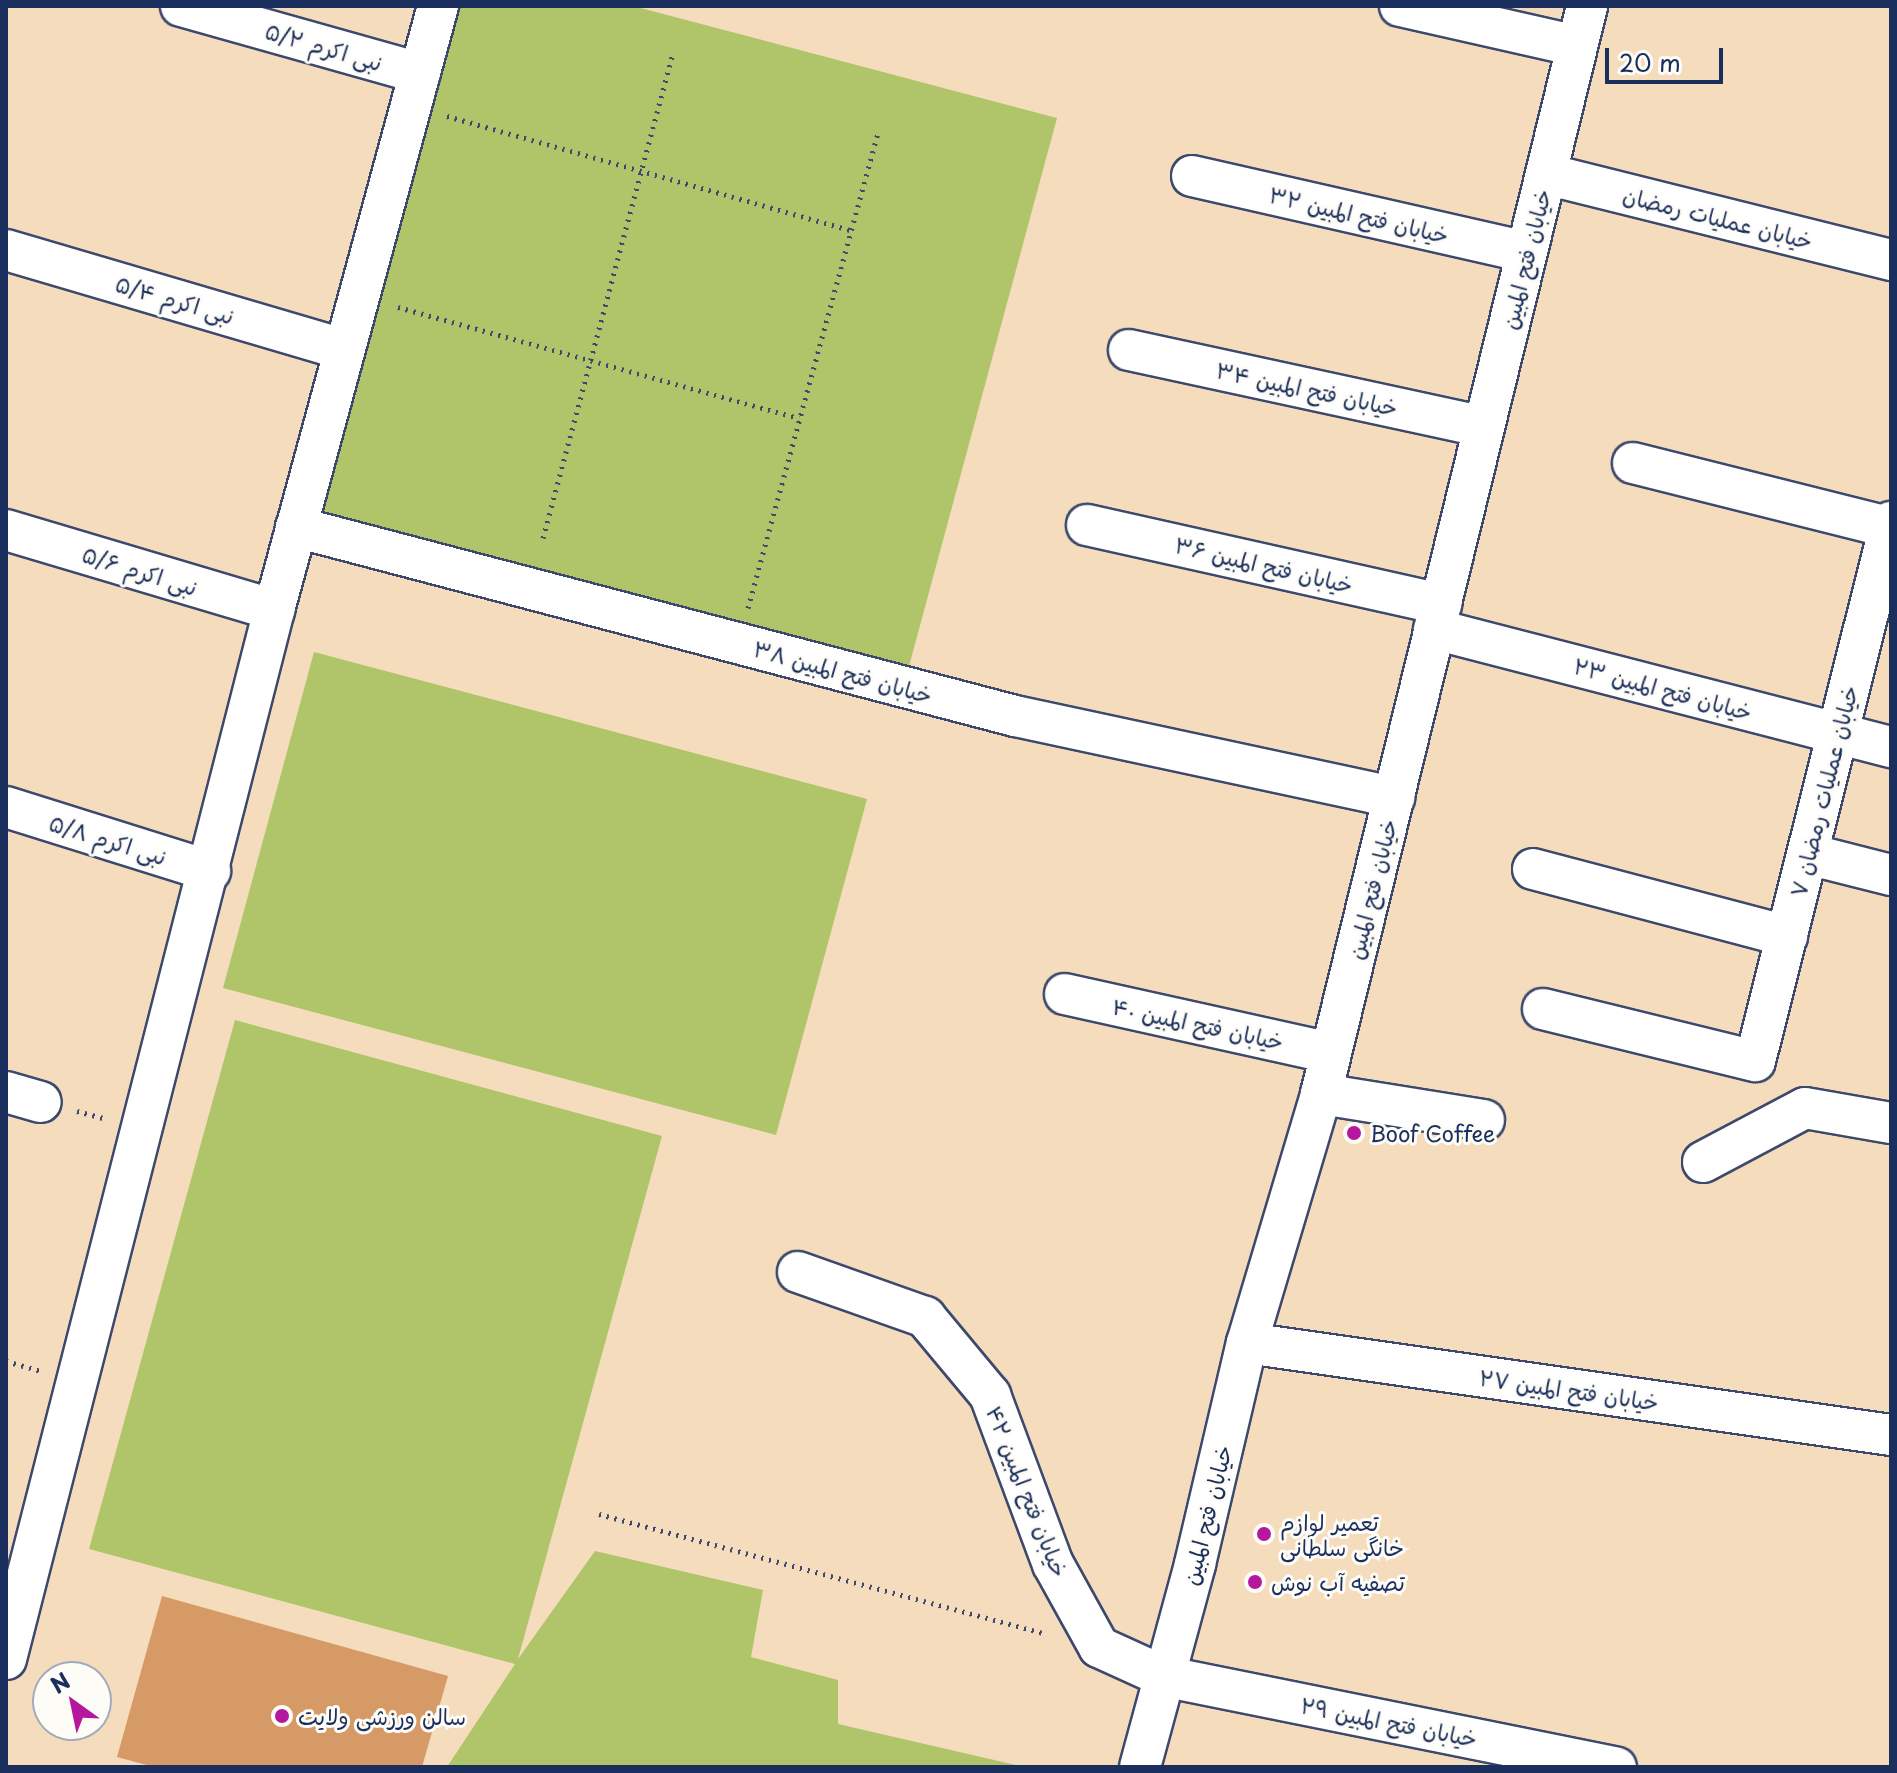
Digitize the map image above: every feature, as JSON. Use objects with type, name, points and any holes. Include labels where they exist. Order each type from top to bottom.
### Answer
[{"type":"street","name":"نبی اکرم ۵/۲","points":[[181,6],[416,89]]},
{"type":"street","points":[[6,1659],[210,871],[274,610],[438,6]]},
{"type":"street","points":[[1400,6],[1577,46]]},
{"type":"street","name":"خیابان فتح المبین","points":[[1140,1767],[1195,1564],[1247,1343],[1321,1094],[1587,6]]},
{"type":"street","name":"خیابان عملیات رمضان","points":[[1546,174],[1891,260]]},
{"type":"street","name":"خیابان فتح المبین ۳۲","points":[[1192,176],[1526,252]]},
{"type":"street","name":"نبی اکرم ۵/۴","points":[[6,250],[343,349]]},
{"type":"street","name":"خیابان فتح المبین ۳۴","points":[[1129,350],[1484,427]]},
{"type":"street","points":[[1633,463],[1890,526]]},
{"type":"street","name":"خیابان فتح المبین ۳۶","points":[[1087,525],[1438,616]]},
{"type":"street","name":"خیابان عملیات رمضان ۷","points":[[1543,1009],[1755,1061],[1890,526]]},
{"type":"street","name":"خیابان فتح المبین ۳۸","points":[[296,527],[1015,716],[1394,797]]},
{"type":"street","name":"نبی اکرم ۵/۶","points":[[6,530],[274,610]]},
{"type":"street","name":"خیابان فتح المبین ۲۳","points":[[1438,616],[1891,747]]},
{"type":"street","name":"نبی اکرم ۵/۸","points":[[6,807],[210,871]]},
{"type":"street","points":[[1808,854],[1891,875]]},
{"type":"street","points":[[1533,869],[1787,936]]},
{"type":"street","name":"خیابان فتح المبین ۴۰","points":[[1065,994],[1331,1053]]},
{"type":"street","points":[[1321,1094],[1484,1120]]},
{"type":"street","points":[[1703,1162],[1805,1108],[1891,1123]]},
{"type":"street","name":"خیابان فتح المبین ۴۲","points":[[798,1272],[925,1317],[990,1395],[1053,1564],[1099,1647]]},
{"type":"street","name":"خیابان فتح المبین ۲۷","points":[[1247,1343],[1891,1435]]},
{"type":"street","points":[[1099,1647],[1163,1676]]},
{"type":"street","name":"خیابان فتح المبین ۲۹","points":[[1163,1676],[1616,1767]]},
{"type":"path","points":[[543,538],[593,361],[673,53]]},
{"type":"path","points":[[416,89],[643,170],[851,230]]},
{"type":"path","points":[[738,644],[878,133]]},
{"type":"path","points":[[358,296],[799,418]]},
{"type":"path","points":[[23,1097],[143,1128]]},
{"type":"path","points":[[599,1514],[1099,1647]]},
{"type":"green space","points":[[431,6],[633,6],[1057,118],[908,670],[316,514]]},
{"type":"green space","points":[[314,652],[867,799],[776,1135],[223,988]]},
{"type":"green space","points":[[235,1020],[662,1136],[518,1659],[595,1551],[763,1590],[751,1657],[838,1680],[838,1724],[1024,1767],[447,1767],[515,1664],[89,1549]]},
{"type":"building","name":"سالن ورزشی ولایت","points":[[162,1596],[448,1676],[422,1767],[154,1767],[117,1757]]},
{"type":"place","name":"Boof Coffee","points":[[1354,1133]]},
{"type":"place","name":"تعمیر لوازم خانگی سلطانی","points":[[1264,1534]]},
{"type":"place","name":"تصفیه آب نوش","points":[[1255,1582]]},
{"type":"place","name":"سالن ورزشی ولایت","points":[[282,1716]]}]
